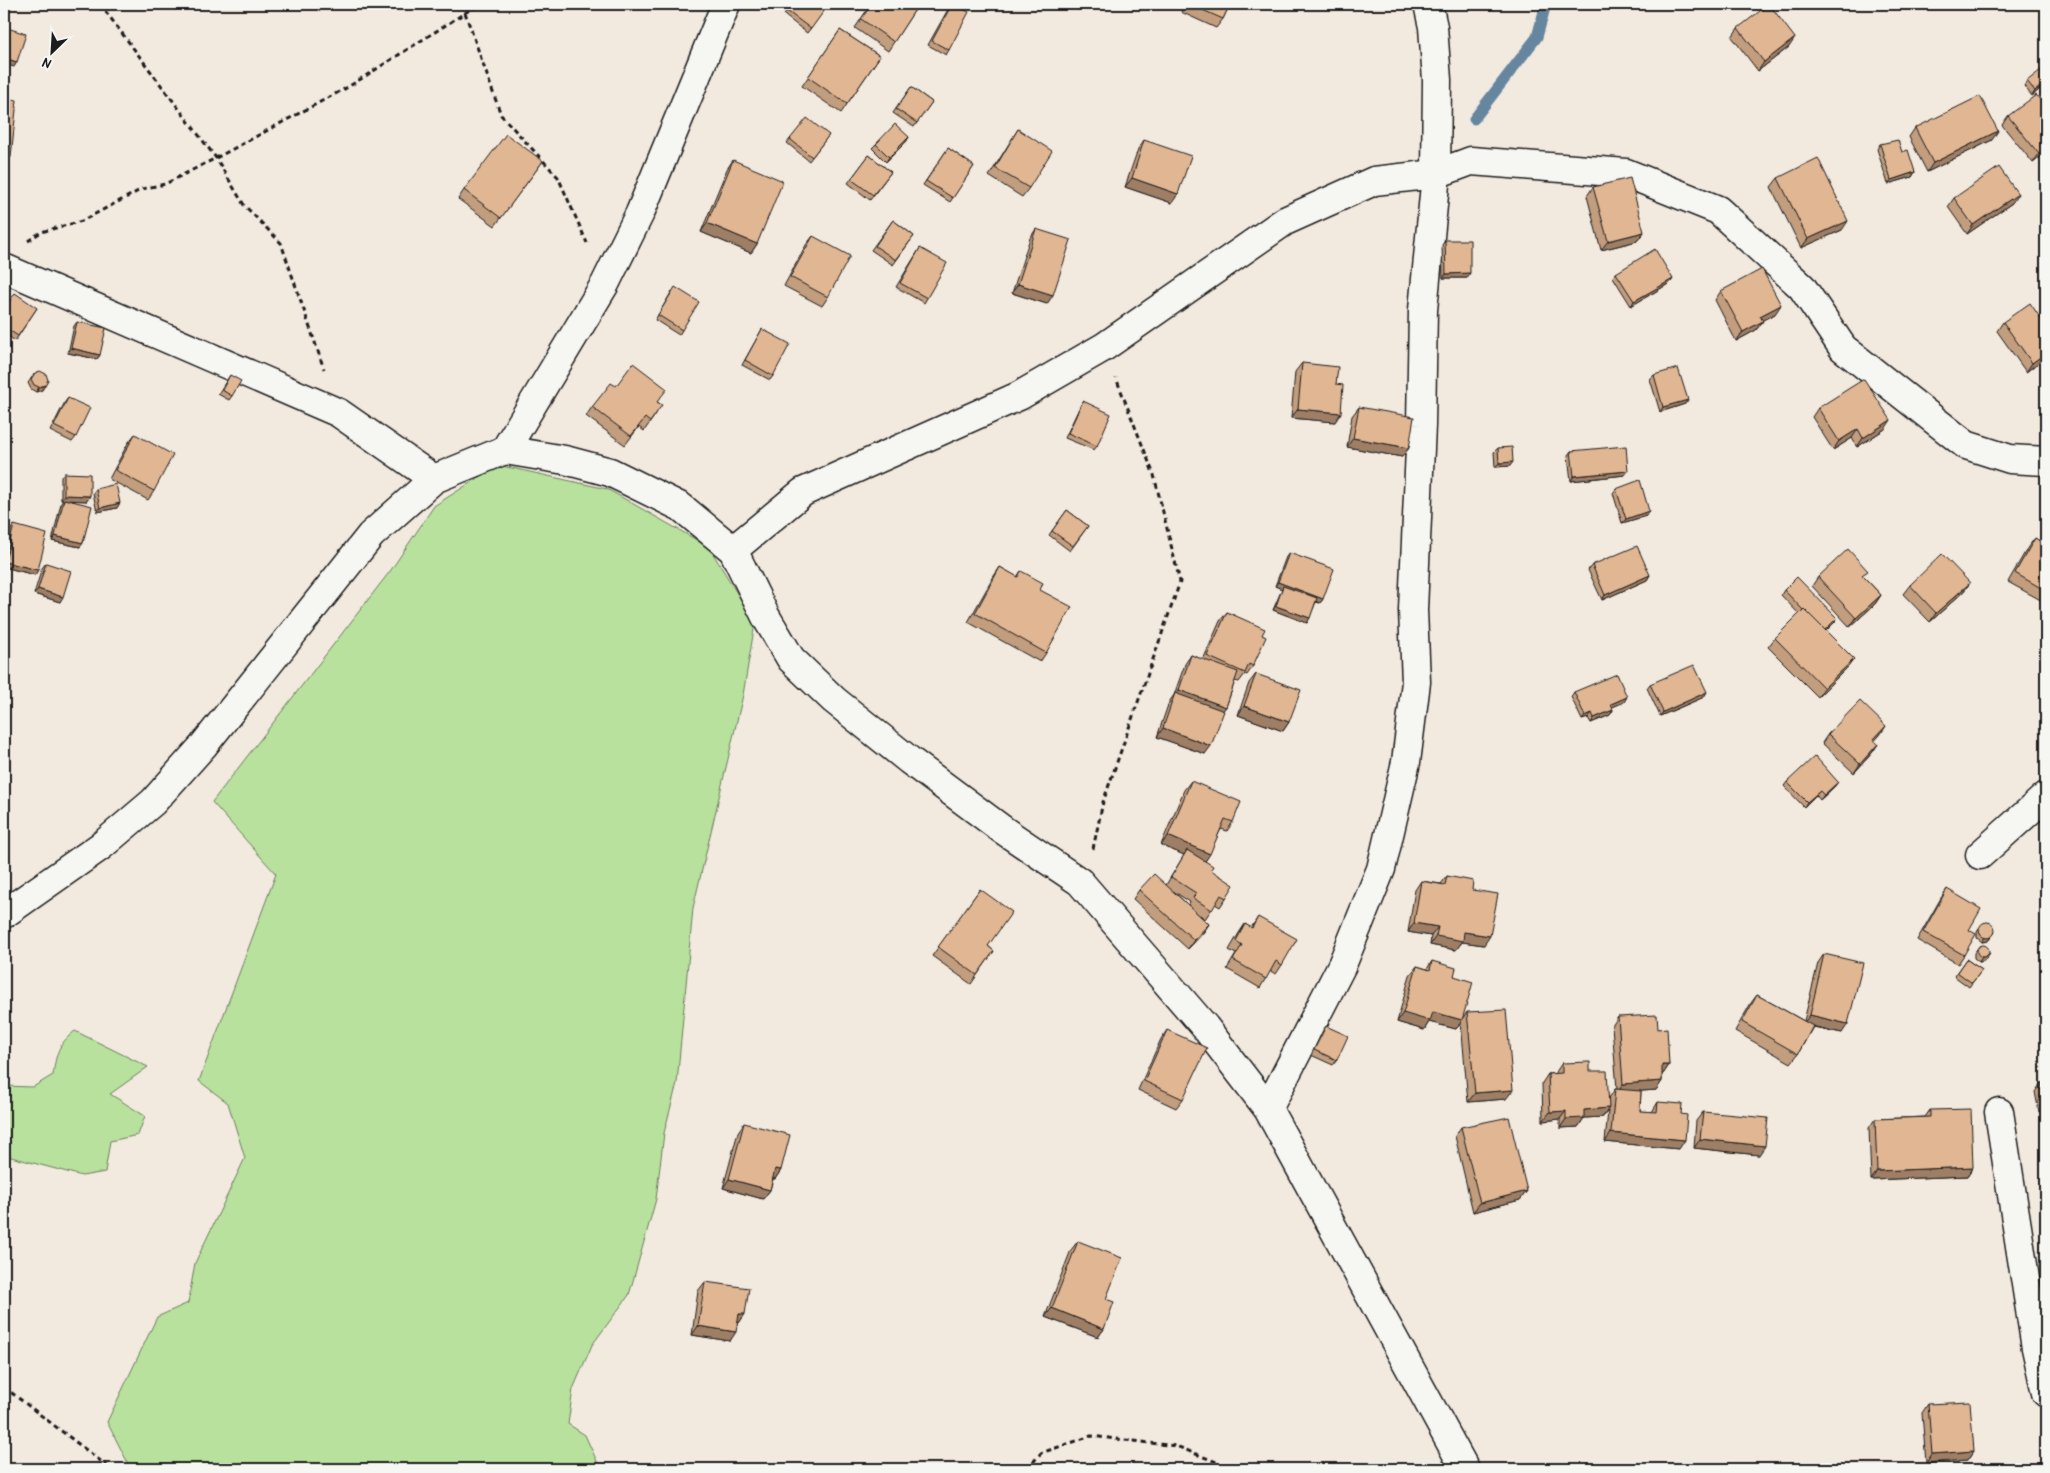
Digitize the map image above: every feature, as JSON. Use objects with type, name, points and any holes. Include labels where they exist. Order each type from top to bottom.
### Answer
[{"type":"street","points":[[505,450],[605,284],[640,213],[726,4]]},
{"type":"street","points":[[1268,1109],[1342,964],[1381,870],[1406,762],[1416,682],[1413,610],[1421,425],[1423,310],[1436,174],[1437,80],[1433,27],[1428,4]]},
{"type":"street","points":[[733,550],[803,492],[1019,396],[1104,347],[1286,221],[1374,181],[1436,174],[1471,161],[1626,174],[1718,210],[1802,286],[1843,348],[1966,445],[2010,459],[2046,460]]},
{"type":"street","points":[[4,268],[339,412],[434,479]]},
{"type":"street","points":[[4,914],[101,846],[153,802],[203,746],[370,535],[434,479],[505,450],[566,460],[610,472],[681,507],[733,550],[766,617],[791,659],[834,700],[909,760],[1003,830],[1080,882],[1205,1027],[1268,1109],[1465,1469]]},
{"type":"street","points":[[1980,855],[2046,796]]},
{"type":"street","points":[[1999,1112],[2036,1348],[2046,1393]]},
{"type":"path","points":[[100,4],[216,158],[244,205],[281,243],[339,412]]},
{"type":"path","points":[[104,8],[106,4]]},
{"type":"path","points":[[462,4],[501,115],[558,177],[605,284]]},
{"type":"path","points":[[26,242],[41,232],[82,221],[142,189],[165,184],[216,158],[348,87],[479,4]]},
{"type":"path","points":[[1080,882],[1096,839],[1103,802],[1180,582],[1154,475],[1104,347]]},
{"type":"path","points":[[4,1386],[111,1469]]},
{"type":"path","points":[[1027,1469],[1041,1453],[1091,1436],[1176,1446],[1234,1469]]},
{"type":"green space","points":[[498,465],[607,489],[709,547],[755,623],[743,695],[693,908],[677,1083],[664,1133],[656,1199],[629,1295],[592,1345],[573,1389],[568,1424],[585,1435],[600,1468],[131,1469],[107,1422],[157,1317],[188,1303],[195,1263],[245,1158],[228,1103],[199,1081],[276,874],[212,802],[391,570],[434,506]]},
{"type":"green space","points":[[75,1031],[148,1067],[110,1094],[145,1116],[138,1135],[110,1141],[105,1172],[82,1176],[11,1157],[4,1152],[4,1086],[33,1087],[53,1075],[58,1051],[64,1041]]},
{"type":"building","points":[[793,4],[829,4],[811,29],[787,11]]},
{"type":"building","points":[[872,4],[918,5],[894,42],[861,19]]},
{"type":"building","points":[[952,4],[969,12],[949,50],[932,41]]},
{"type":"building","points":[[1189,4],[1230,4],[1223,19]]},
{"type":"building","points":[[1769,4],[1795,38],[1764,62],[1738,28]]},
{"type":"building","points":[[4,27],[26,34],[17,62],[4,58]]},
{"type":"building","points":[[840,30],[880,56],[847,104],[808,77]]},
{"type":"building","points":[[2046,66],[2046,82],[2035,91],[2027,81]]},
{"type":"building","points":[[911,87],[932,102],[917,123],[896,109]]},
{"type":"building","points":[[2036,95],[2043,103],[2046,101],[2046,148],[2039,154],[2008,116]]},
{"type":"building","points":[[1980,96],[1998,131],[1933,163],[1915,128]]},
{"type":"building","points":[[4,98],[17,100],[11,157],[4,156]]},
{"type":"building","points":[[807,118],[829,135],[812,157],[790,139]]},
{"type":"building","points":[[895,124],[909,137],[889,157],[876,144]]},
{"type":"building","points":[[1018,129],[1052,151],[1029,188],[995,168]]},
{"type":"building","points":[[506,134],[543,161],[501,218],[464,190]]},
{"type":"building","points":[[1144,140],[1191,156],[1178,194],[1132,178]]},
{"type":"building","points":[[1898,140],[1902,152],[1908,150],[1915,172],[1891,180],[1880,144]]},
{"type":"building","points":[[948,148],[974,166],[953,198],[926,181]]},
{"type":"building","points":[[869,155],[891,172],[873,195],[851,179]]},
{"type":"building","points":[[1818,158],[1848,221],[1808,239],[1778,178]]},
{"type":"building","points":[[733,160],[783,181],[757,244],[707,223]]},
{"type":"building","points":[[1999,167],[2018,194],[1973,225],[1954,198]]},
{"type":"building","points":[[1630,178],[1644,232],[1608,241],[1593,187]]},
{"type":"building","points":[[893,220],[914,236],[896,260],[875,246]]},
{"type":"building","points":[[1036,229],[1071,240],[1053,295],[1018,284]]},
{"type":"building","points":[[813,236],[850,256],[828,297],[790,277]]},
{"type":"building","points":[[1445,240],[1470,240],[1470,273],[1446,274]]},
{"type":"building","points":[[920,248],[947,263],[927,298],[900,283]]},
{"type":"building","points":[[1655,249],[1673,279],[1634,301],[1616,273]]},
{"type":"building","points":[[1762,269],[1781,305],[1760,316],[1763,321],[1743,332],[1721,291]]},
{"type":"building","points":[[675,287],[699,302],[682,330],[658,315]]},
{"type":"building","points":[[15,293],[37,308],[18,336],[4,327],[4,309]]},
{"type":"building","points":[[2030,303],[2046,326],[2046,353],[2032,363],[2003,322]]},
{"type":"building","points":[[77,322],[106,328],[100,355],[71,348]]},
{"type":"building","points":[[762,329],[790,344],[773,376],[745,360]]},
{"type":"building","points":[[633,363],[667,389],[657,402],[662,405],[650,422],[645,418],[631,436],[592,407],[611,383],[616,386]]},
{"type":"building","points":[[1302,363],[1338,367],[1336,384],[1343,385],[1341,413],[1298,409]]},
{"type":"building","points":[[1678,368],[1688,400],[1663,407],[1654,375]]},
{"type":"building","points":[[40,371],[46,374],[48,380],[45,385],[39,387],[34,385],[31,379],[35,373]]},
{"type":"building","points":[[230,375],[241,381],[232,396],[222,390]]},
{"type":"building","points":[[1864,379],[1891,420],[1863,438],[1858,429],[1839,441],[1818,408]]},
{"type":"building","points":[[68,398],[90,408],[76,437],[54,426]]},
{"type":"building","points":[[1083,401],[1111,414],[1097,446],[1068,433]]},
{"type":"building","points":[[1359,407],[1414,417],[1409,448],[1353,438]]},
{"type":"building","points":[[135,434],[173,455],[154,491],[115,470]]},
{"type":"building","points":[[1626,446],[1628,471],[1574,476],[1571,451]]},
{"type":"building","points":[[1512,447],[1513,462],[1499,463],[1498,448]]},
{"type":"building","points":[[64,473],[90,474],[90,496],[64,495]]},
{"type":"building","points":[[1640,480],[1649,511],[1626,519],[1616,489]]},
{"type":"building","points":[[116,484],[120,503],[100,508],[96,489]]},
{"type":"building","points":[[64,499],[92,506],[83,543],[55,536]]},
{"type":"building","points":[[1067,510],[1088,526],[1073,546],[1052,531]]},
{"type":"building","points":[[14,525],[47,534],[38,570],[5,562]]},
{"type":"building","points":[[2035,538],[2046,545],[2046,591],[2015,573]]},
{"type":"building","points":[[1637,546],[1650,575],[1605,595],[1592,565]]},
{"type":"building","points":[[1848,549],[1868,571],[1862,575],[1881,595],[1856,618],[1818,577]]},
{"type":"building","points":[[1289,553],[1334,569],[1323,599],[1278,582]]},
{"type":"building","points":[[1942,554],[1970,583],[1936,613],[1910,585]]},
{"type":"building","points":[[46,563],[71,571],[63,597],[38,589]]},
{"type":"building","points":[[1000,567],[1018,577],[1021,571],[1043,583],[1040,590],[1072,607],[1046,653],[975,613]]},
{"type":"building","points":[[1797,577],[1837,618],[1825,630],[1784,590]]},
{"type":"building","points":[[1283,586],[1317,598],[1310,618],[1276,606]]},
{"type":"building","points":[[1804,609],[1854,659],[1824,688],[1775,638]]},
{"type":"building","points":[[1227,612],[1265,629],[1262,635],[1266,637],[1253,666],[1249,664],[1245,673],[1207,656]]},
{"type":"building","points":[[1191,655],[1238,672],[1226,707],[1179,690]]},
{"type":"building","points":[[1694,665],[1707,692],[1663,712],[1650,684]]},
{"type":"building","points":[[1256,674],[1301,690],[1289,722],[1244,706]]},
{"type":"building","points":[[1617,674],[1627,697],[1611,704],[1613,710],[1594,718],[1592,713],[1585,716],[1574,692]]},
{"type":"building","points":[[1175,693],[1224,711],[1211,746],[1163,728]]},
{"type":"building","points":[[1860,701],[1886,726],[1873,740],[1878,744],[1860,764],[1828,734]]},
{"type":"building","points":[[1815,756],[1838,782],[1824,795],[1820,791],[1807,802],[1787,782]]},
{"type":"building","points":[[1191,781],[1241,802],[1233,822],[1225,819],[1210,854],[1168,836]]},
{"type":"building","points":[[1187,850],[1213,866],[1211,870],[1234,885],[1226,898],[1221,895],[1212,910],[1193,898],[1196,893],[1171,877]]},
{"type":"building","points":[[1154,874],[1209,924],[1194,940],[1139,890]]},
{"type":"building","points":[[1447,876],[1473,881],[1472,890],[1498,894],[1490,936],[1464,932],[1463,941],[1436,936],[1438,927],[1414,923],[1421,881],[1445,885]]},
{"type":"building","points":[[980,889],[1012,912],[988,946],[994,951],[977,975],[938,947]]},
{"type":"building","points":[[1947,889],[1981,909],[1969,930],[1976,934],[1964,955],[1923,932]]},
{"type":"building","points":[[1258,917],[1297,939],[1282,965],[1276,961],[1266,979],[1233,960],[1242,945],[1236,941],[1245,924],[1252,928]]},
{"type":"building","points":[[1987,922],[1995,930],[1987,938],[1979,930]]},
{"type":"building","points":[[1985,945],[1988,946],[1988,956],[1981,957],[1978,956],[1977,949],[1978,946]]},
{"type":"building","points":[[1824,954],[1863,963],[1848,1024],[1810,1015]]},
{"type":"building","points":[[1966,959],[1982,970],[1972,983],[1957,972]]},
{"type":"building","points":[[1432,961],[1456,968],[1454,976],[1473,982],[1462,1020],[1433,1012],[1430,1021],[1403,1013],[1417,966],[1430,970]]},
{"type":"building","points":[[1757,995],[1813,1026],[1798,1054],[1742,1022]]},
{"type":"building","points":[[1506,1010],[1513,1090],[1475,1093],[1467,1012]]},
{"type":"building","points":[[1657,1015],[1658,1029],[1667,1028],[1669,1065],[1662,1065],[1662,1081],[1623,1084],[1618,1017]]},
{"type":"building","points":[[1326,1026],[1348,1036],[1337,1060],[1314,1050]]},
{"type":"building","points":[[1167,1030],[1207,1048],[1183,1099],[1144,1081]]},
{"type":"building","points":[[1590,1062],[1590,1071],[1607,1071],[1609,1108],[1584,1110],[1584,1118],[1566,1119],[1566,1111],[1550,1112],[1548,1074],[1562,1073],[1562,1063]]},
{"type":"building","points":[[2046,1082],[2046,1102],[2045,1103],[2041,1083]]},
{"type":"building","points":[[1615,1089],[1641,1091],[1640,1111],[1657,1112],[1658,1102],[1682,1104],[1681,1114],[1687,1115],[1685,1140],[1611,1133]]},
{"type":"building","points":[[1971,1109],[1973,1167],[1877,1171],[1875,1119],[1930,1117],[1930,1110]]},
{"type":"building","points":[[1703,1112],[1768,1118],[1765,1146],[1700,1139]]},
{"type":"building","points":[[1509,1117],[1527,1191],[1480,1203],[1461,1127]]},
{"type":"building","points":[[744,1123],[790,1135],[781,1170],[775,1169],[770,1190],[729,1179]]},
{"type":"building","points":[[1078,1241],[1122,1258],[1106,1299],[1114,1302],[1104,1329],[1052,1308]]},
{"type":"building","points":[[705,1282],[749,1288],[745,1314],[739,1314],[736,1332],[698,1326]]},
{"type":"building","points":[[1970,1402],[1974,1451],[1932,1454],[1928,1404]]},
{"type":"waterway","points":[[1474,119],[1537,37],[1546,4]]}]
